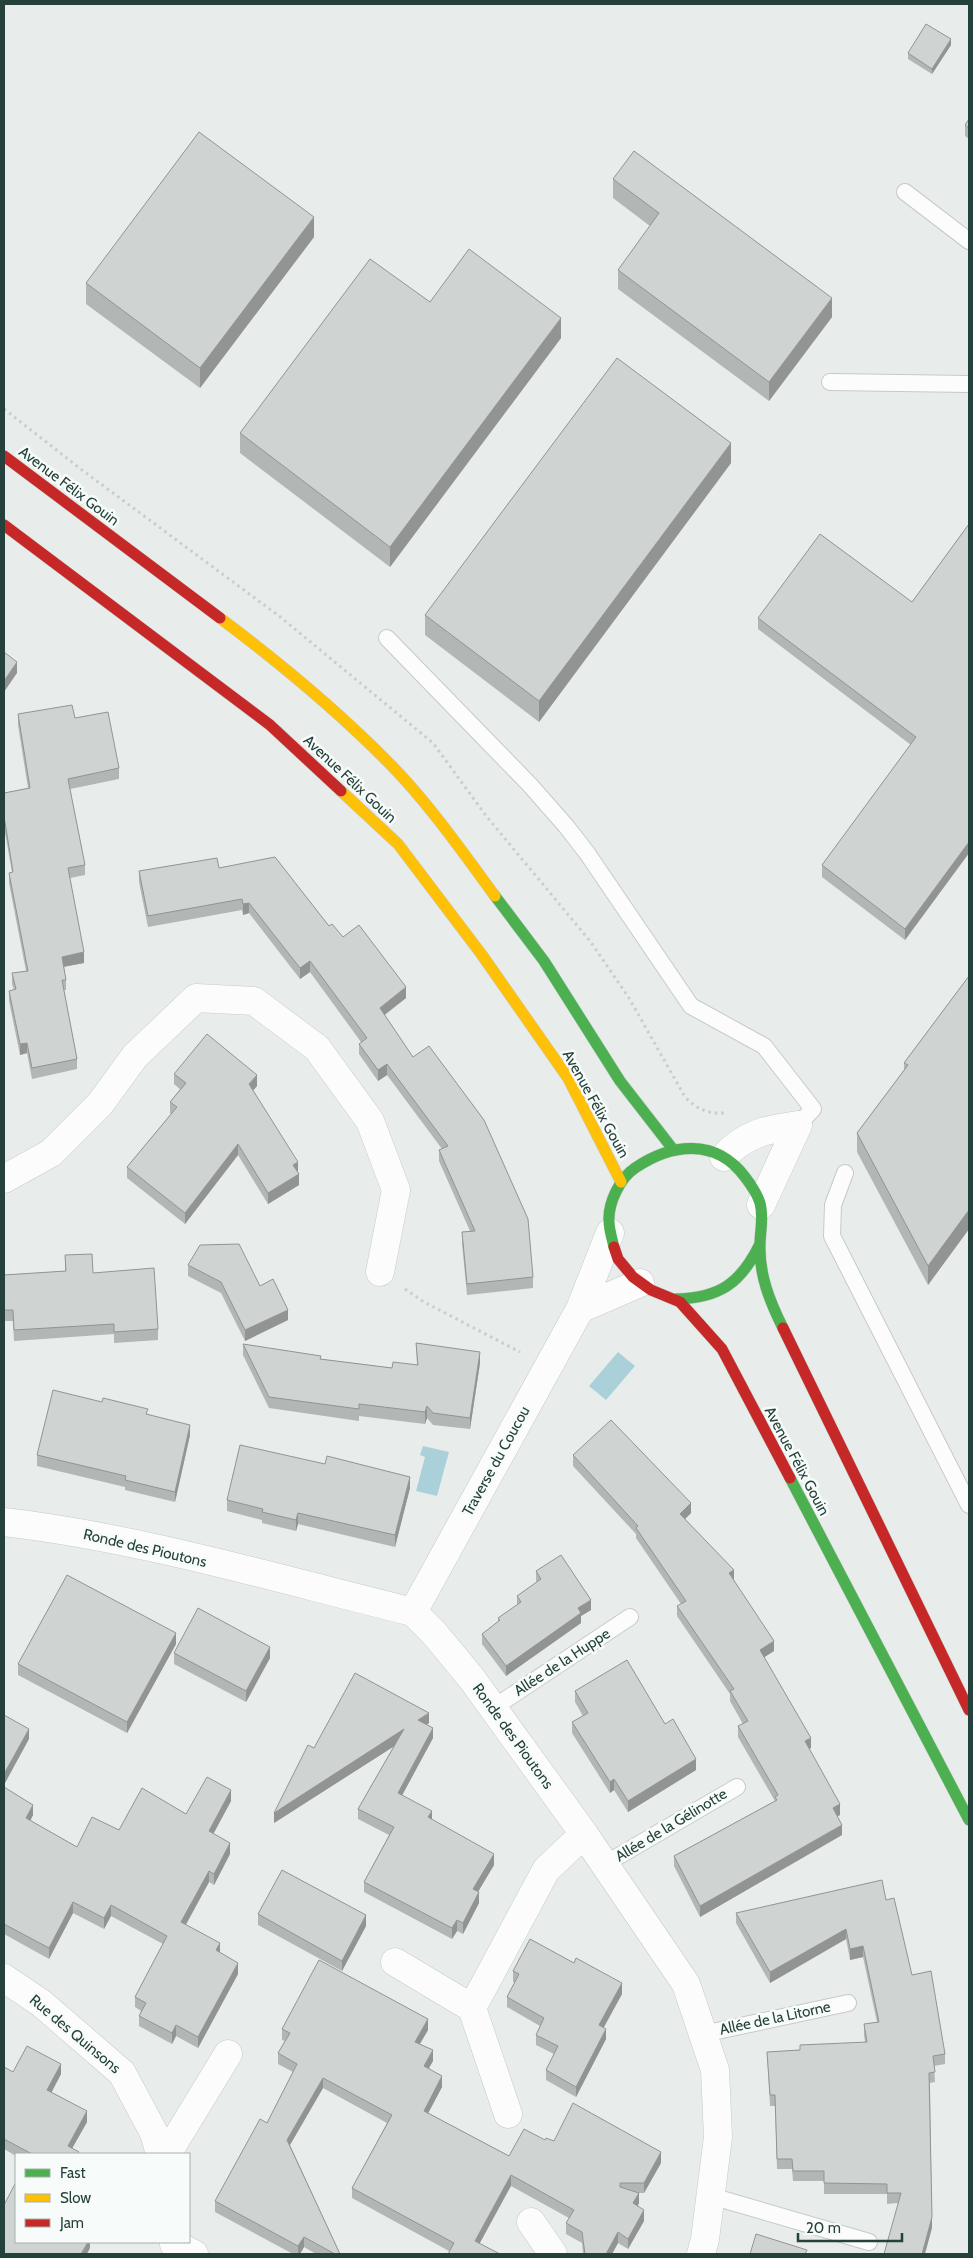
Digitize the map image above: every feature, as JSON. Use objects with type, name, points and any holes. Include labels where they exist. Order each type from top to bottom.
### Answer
[{"type":"main road","name":"Avenue Félix Gouin","points":[[4,456],[287,669],[391,765],[443,826],[490,887],[544,961],[620,1081],[672,1148]]},
{"type":"main road","name":"Avenue Félix Gouin","points":[[4,526],[270,725],[398,844],[482,955],[568,1078],[621,1182],[614,1198],[610,1216],[610,1233],[615,1252],[626,1270],[640,1283],[657,1293],[676,1299],[722,1349],[969,1820]]},
{"type":"main road","points":[[621,1182],[641,1161],[650,1156],[672,1148],[688,1147],[703,1149],[724,1157],[742,1171],[755,1189],[761,1206],[763,1223],[760,1244],[752,1264],[734,1283],[710,1296],[693,1300],[676,1299]]},
{"type":"main road","points":[[760,1244],[767,1295],[961,1686],[969,1710]]},
{"type":"street","points":[[5,1170],[51,1153],[100,1104],[135,1056],[196,998],[254,1001],[317,1048],[370,1121],[396,1190],[380,1272]]},
{"type":"street","points":[[724,1157],[732,1148],[765,1130],[798,1125]]},
{"type":"street","points":[[761,1206],[798,1125]]},
{"type":"street","name":"Traverse du Coucou","points":[[413,1612],[580,1309],[610,1233]]},
{"type":"street","points":[[580,1309],[640,1283]]},
{"type":"street","name":"Ronde des Pioutons","points":[[4,1522],[70,1531],[193,1558],[413,1612],[434,1633],[472,1679],[584,1834],[686,1984],[715,2070],[718,2137],[705,2239],[701,2254]]},
{"type":"street","points":[[472,2008],[546,1870],[584,1834]]},
{"type":"street","points":[[395,1962],[472,2008],[508,2114]]},
{"type":"street","name":"Rue des Quinsons","points":[[4,1978],[41,2003],[122,2073],[154,2134],[160,2153]]},
{"type":"street","points":[[168,2153],[228,2054]]},
{"type":"street","points":[[531,2222],[553,2254]]},
{"type":"lane","points":[[905,192],[969,241]]},
{"type":"lane","points":[[830,382],[969,384]]},
{"type":"lane","points":[[388,638],[530,785],[566,826],[588,853],[691,1006],[764,1046],[813,1109],[798,1125]]},
{"type":"lane","points":[[845,1173],[833,1205],[832,1236],[969,1505]]},
{"type":"lane","name":"Allée de la Huppe","points":[[493,1708],[630,1617]]},
{"type":"lane","name":"Allée de la Gélinotte","points":[[605,1864],[737,1786]]},
{"type":"lane","name":"Allée de la Litorne","points":[[703,2034],[848,2002]]},
{"type":"lane","points":[[711,2196],[869,2242]]},
{"type":"path","points":[[487,817],[590,941],[629,998],[685,1097],[696,1107],[711,1113],[728,1113]]},
{"type":"path","points":[[380,1272],[424,1302],[527,1356]]},
{"type":"water","points":[[618,1352],[635,1366],[606,1400],[589,1386]]},
{"type":"water","points":[[423,1446],[449,1452],[437,1496],[416,1491],[425,1457],[420,1455]]},
{"type":"building","points":[[926,24],[951,39],[932,69],[908,53]]},
{"type":"building","points":[[969,119],[969,128],[965,125]]},
{"type":"building","points":[[199,132],[314,217],[200,368],[86,283]]},
{"type":"building","points":[[634,151],[832,298],[769,382],[618,270],[659,213],[613,179]]},
{"type":"building","points":[[469,249],[561,318],[390,547],[240,433],[370,259],[430,302]]},
{"type":"building","points":[[617,358],[731,443],[539,701],[425,615]]},
{"type":"building","points":[[969,524],[969,842],[905,929],[822,865],[916,737],[758,618],[820,534],[912,602]]},
{"type":"building","points":[[4,652],[17,662],[4,681]]},
{"type":"building","points":[[72,705],[75,718],[108,712],[119,768],[68,779],[85,865],[68,868],[84,952],[62,957],[66,980],[62,980],[77,1059],[32,1068],[27,1043],[20,1044],[9,991],[16,989],[12,973],[28,971],[9,873],[13,872],[4,816],[4,793],[30,788],[18,714]]},
{"type":"building","points":[[275,857],[329,926],[332,924],[343,937],[359,925],[406,987],[380,1008],[413,1057],[429,1046],[484,1120],[528,1219],[533,1277],[467,1284],[462,1232],[475,1231],[439,1150],[448,1146],[387,1064],[378,1070],[359,1044],[367,1038],[310,961],[300,968],[249,903],[243,904],[242,899],[148,916],[139,871],[217,858],[219,868]]},
{"type":"building","points":[[969,976],[969,1210],[928,1266],[857,1133],[908,1065],[904,1063]]},
{"type":"building","points":[[207,1034],[257,1075],[249,1084],[298,1162],[293,1165],[299,1174],[268,1193],[238,1144],[185,1213],[127,1167],[177,1107],[170,1102],[186,1083],[174,1074]]},
{"type":"building","points":[[239,1244],[260,1286],[273,1279],[288,1310],[245,1330],[221,1282],[188,1265],[200,1245]]},
{"type":"building","points":[[92,1254],[93,1273],[154,1268],[158,1329],[114,1332],[114,1324],[14,1330],[13,1310],[4,1310],[4,1275],[66,1271],[65,1255]]},
{"type":"building","points":[[416,1343],[480,1352],[470,1418],[433,1413],[427,1406],[425,1412],[359,1404],[359,1409],[269,1397],[243,1344],[321,1356],[320,1359],[392,1368],[393,1362],[418,1365]]},
{"type":"building","points":[[53,1390],[102,1402],[103,1398],[148,1409],[146,1414],[190,1425],[175,1492],[125,1480],[126,1476],[37,1455]]},
{"type":"building","points":[[611,1420],[691,1503],[680,1514],[734,1570],[729,1573],[774,1641],[760,1650],[811,1738],[805,1741],[840,1804],[833,1808],[842,1825],[700,1906],[674,1856],[777,1800],[775,1797],[778,1795],[738,1726],[748,1721],[730,1691],[734,1689],[677,1606],[686,1601],[636,1528],[638,1526],[573,1455]]},
{"type":"building","points":[[240,1445],[325,1464],[327,1456],[410,1477],[395,1535],[298,1513],[296,1520],[262,1512],[263,1509],[227,1500]]},
{"type":"building","points":[[561,1555],[591,1600],[578,1608],[581,1613],[506,1666],[482,1634],[500,1620],[498,1618],[521,1602],[517,1596],[541,1579],[536,1571]]},
{"type":"building","points":[[67,1575],[176,1633],[127,1722],[18,1664]]},
{"type":"building","points":[[198,1608],[270,1647],[246,1691],[174,1653]]},
{"type":"building","points":[[627,1660],[665,1724],[673,1719],[696,1759],[628,1801],[614,1779],[610,1782],[572,1722],[588,1713],[575,1691]]},
{"type":"building","points":[[355,1673],[429,1713],[418,1720],[433,1728],[398,1793],[432,1811],[428,1817],[494,1854],[473,1889],[479,1892],[463,1923],[457,1920],[452,1928],[364,1882],[394,1827],[358,1809],[404,1729],[274,1813],[308,1745],[314,1748]]},
{"type":"building","points":[[4,1715],[29,1729],[4,1774]]},
{"type":"building","points":[[207,1777],[231,1790],[209,1831],[230,1843],[214,1874],[209,1871],[181,1922],[220,1943],[216,1950],[238,1963],[198,2037],[176,2025],[172,2033],[139,2016],[146,2003],[135,1997],[167,1936],[111,1905],[104,1918],[73,1902],[49,1948],[4,1924],[4,1787],[33,1805],[26,1818],[77,1847],[92,1817],[119,1830],[142,1788],[186,1814]]},
{"type":"building","points":[[282,1870],[366,1915],[342,1961],[258,1914]]},
{"type":"building","points":[[882,1880],[886,1900],[894,1898],[912,1975],[931,1971],[945,2054],[933,2056],[935,2072],[929,2073],[932,2217],[922,2254],[884,2254],[901,2193],[887,2193],[887,2184],[824,2183],[824,2171],[793,2171],[792,2159],[777,2159],[775,2095],[770,2095],[767,2052],[800,2050],[800,2045],[867,2042],[864,2024],[879,2022],[863,1946],[850,1949],[846,1929],[770,1972],[736,1913]]},
{"type":"building","points":[[530,1939],[574,1963],[576,1958],[622,1983],[599,2025],[606,2029],[576,2087],[546,2070],[558,2046],[536,2035],[544,2018],[507,1997],[519,1974],[513,1971]]},
{"type":"building","points":[[319,1960],[428,2019],[415,2042],[433,2050],[424,2066],[442,2076],[424,2111],[509,2156],[524,2129],[545,2140],[546,2138],[554,2141],[573,2103],[661,2152],[644,2183],[620,2183],[620,2187],[639,2193],[633,2203],[644,2210],[628,2239],[618,2232],[606,2254],[585,2254],[582,2232],[566,2223],[574,2210],[511,2175],[475,2241],[500,2254],[448,2254],[454,2243],[352,2188],[392,2115],[323,2078],[287,2140],[340,2254],[335,2254],[304,2237],[298,2246],[215,2201],[260,2119],[267,2123],[297,2064],[278,2053],[290,2033],[282,2029]]},
{"type":"building","points":[[27,2046],[61,2064],[47,2090],[87,2111],[68,2146],[78,2153],[30,2153],[4,2139],[4,2067],[13,2072]]},
{"type":"building","points":[[15,2184],[15,2243],[87,2243],[81,2254],[4,2254],[4,2205]]},
{"type":"building","points":[[756,2234],[807,2250],[805,2254],[750,2254]]},
{"type":"traffic: fast","points":[[495,896],[544,961],[620,1081],[672,1148]]},
{"type":"traffic: fast","points":[[614,1247],[609,1214],[616,1192],[630,1172],[664,1153],[678,1150],[693,1148],[707,1150],[721,1156],[733,1164],[745,1177],[759,1199],[762,1214],[760,1256],[763,1278],[783,1328]]},
{"type":"traffic: fast","points":[[676,1299],[705,1295],[727,1286],[745,1269],[760,1244]]},
{"type":"traffic: fast","points":[[790,1478],[969,1820]]},
{"type":"traffic: slow","points":[[220,618],[308,688],[391,765],[432,812],[495,896]]},
{"type":"traffic: slow","points":[[341,791],[398,844],[482,955],[568,1078],[621,1182]]},
{"type":"traffic: jam","points":[[4,456],[220,618]]},
{"type":"traffic: jam","points":[[4,525],[270,725],[341,791]]},
{"type":"traffic: jam","points":[[614,1247],[618,1259],[633,1277],[651,1290],[680,1302],[722,1349],[790,1478]]},
{"type":"traffic: jam","points":[[783,1328],[969,1710]]}]
